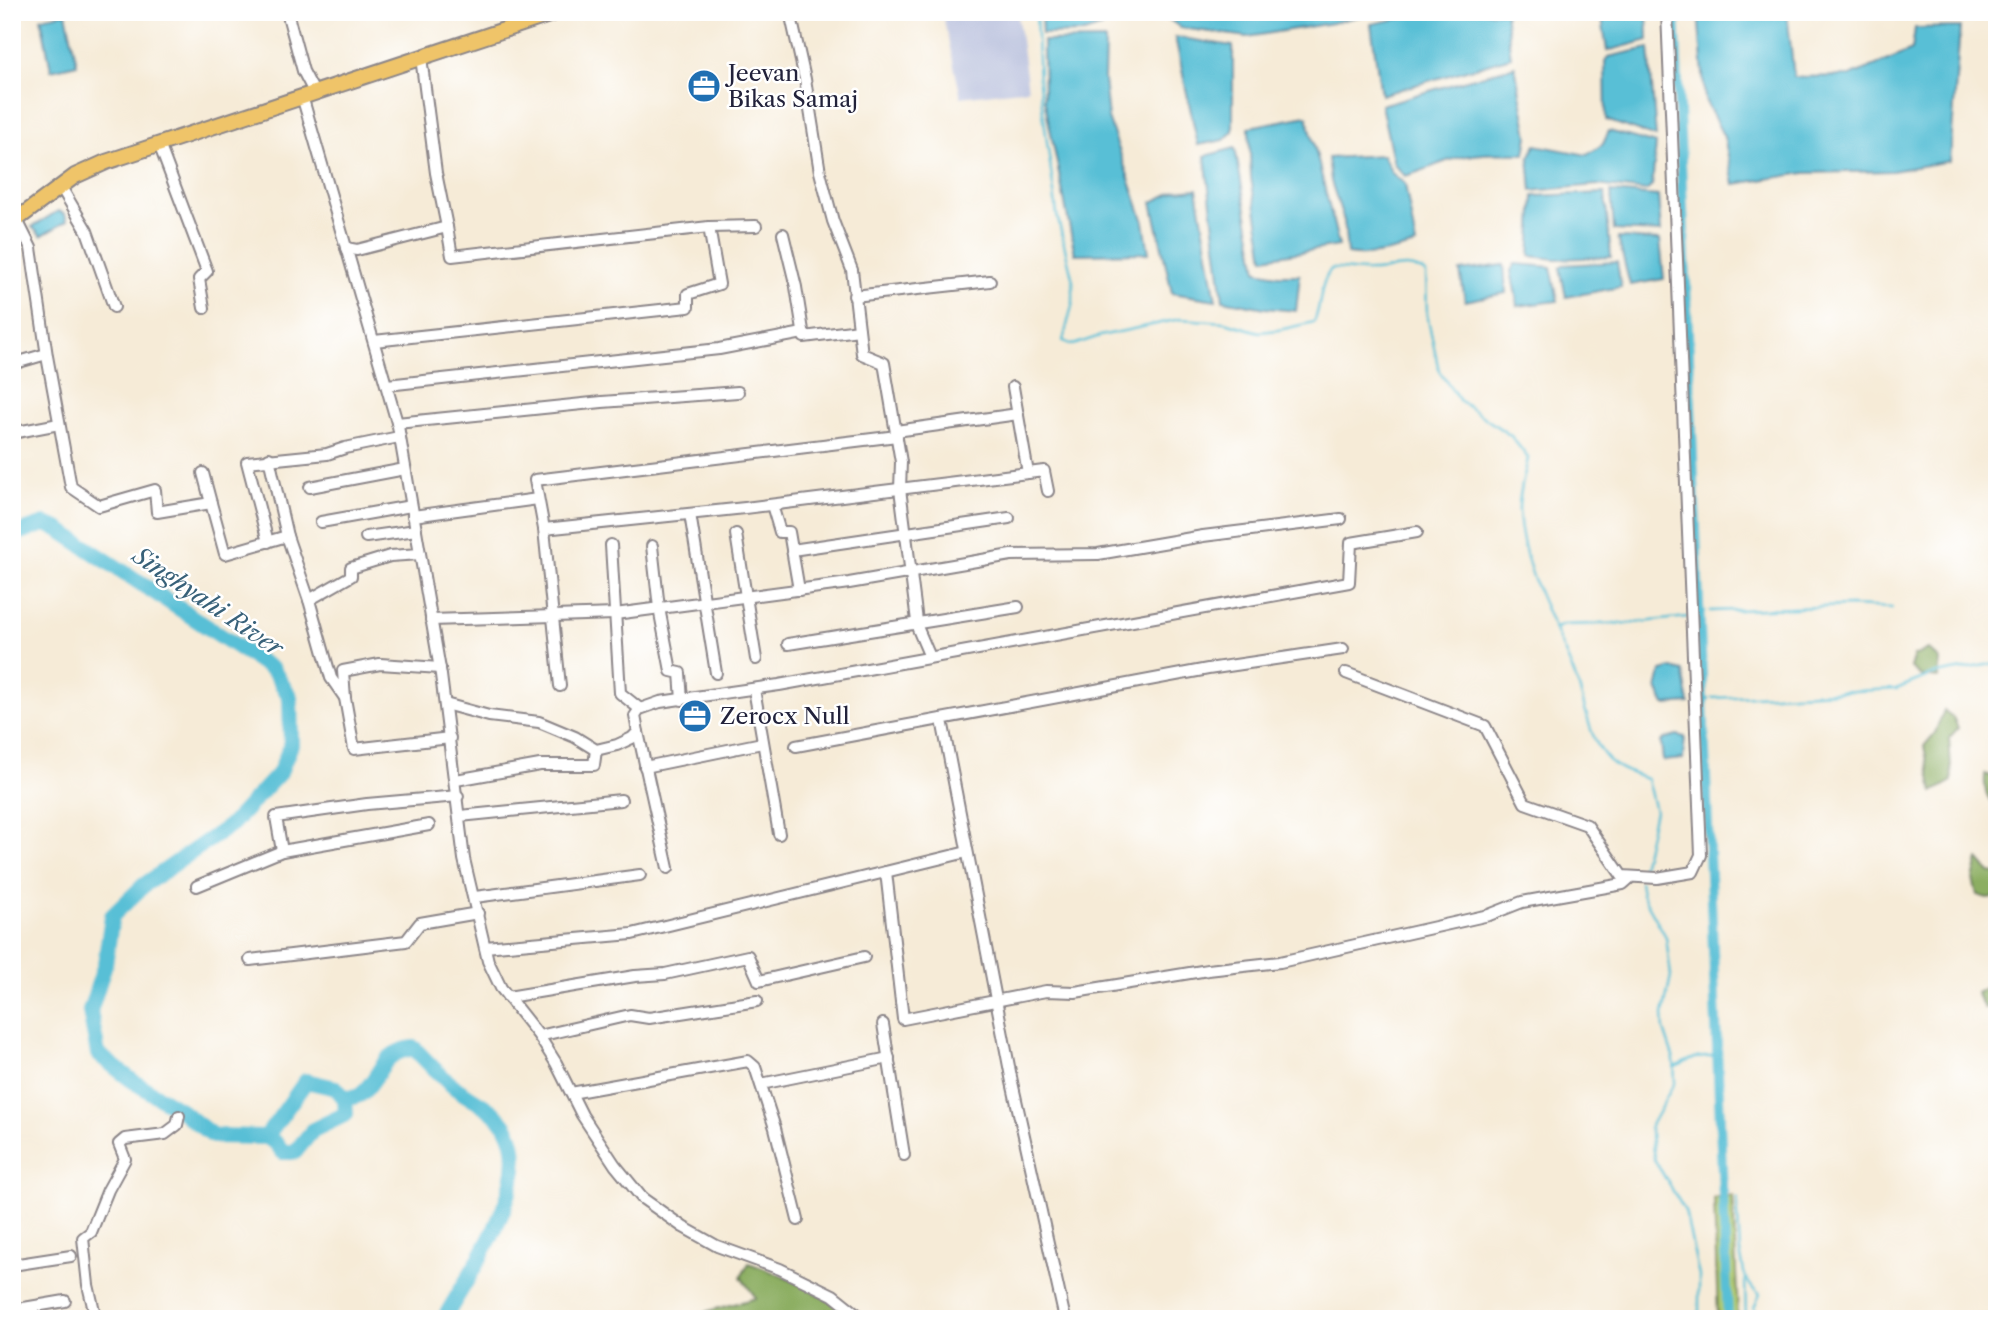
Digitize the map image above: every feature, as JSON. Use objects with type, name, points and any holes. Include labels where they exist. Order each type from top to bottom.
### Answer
[{"type":"main road","points":[[15,221],[75,176],[106,162],[558,12]]},
{"type":"street","points":[[287,12],[346,248],[397,423],[440,668],[464,859],[488,961],[508,996],[538,1036],[582,1115],[615,1165],[642,1198],[682,1227],[717,1246],[780,1269],[833,1295],[863,1319]]},
{"type":"street","points":[[790,12],[805,79],[820,172],[833,221],[852,270],[862,354],[884,363],[901,462],[900,489],[917,623],[930,657]]},
{"type":"street","points":[[1346,673],[1485,726],[1525,803],[1587,825],[1622,876],[1657,878],[1693,872],[1701,855],[1667,12]]},
{"type":"street","points":[[421,57],[436,173],[452,256],[709,227],[756,226]]},
{"type":"street","points":[[159,144],[207,271],[199,279],[204,308]]},
{"type":"street","points":[[61,187],[87,231],[114,307]]},
{"type":"street","points":[[15,221],[31,248],[71,487],[99,506],[155,490],[158,512],[211,503]]},
{"type":"street","points":[[346,248],[357,250],[447,227]]},
{"type":"street","points":[[374,341],[688,307],[688,294],[719,285],[709,227]]},
{"type":"street","points":[[783,234],[796,287],[804,337],[859,330]]},
{"type":"street","points":[[854,296],[990,281]]},
{"type":"street","points":[[387,385],[719,349],[803,333]]},
{"type":"street","points":[[12,364],[47,356]]},
{"type":"street","points":[[1013,387],[1028,473]]},
{"type":"street","points":[[397,423],[603,402],[738,392]]},
{"type":"street","points":[[560,686],[544,529],[536,480],[896,434],[1018,414]]},
{"type":"street","points":[[12,433],[59,424]]},
{"type":"street","points":[[268,542],[247,462],[327,454],[345,447],[400,438]]},
{"type":"street","points":[[269,458],[287,536],[331,678],[345,698]]},
{"type":"street","points":[[310,487],[405,469]]},
{"type":"street","points":[[544,529],[772,505],[1044,471],[1048,491]]},
{"type":"street","points":[[203,473],[225,554],[287,536]]},
{"type":"street","points":[[321,522],[538,499]]},
{"type":"street","points":[[772,505],[780,532],[789,532],[799,590]]},
{"type":"street","points":[[690,514],[716,673]]},
{"type":"street","points":[[792,550],[1009,518]]},
{"type":"street","points":[[431,620],[615,614],[746,598],[1011,555],[1098,554],[1203,536],[1341,519]]},
{"type":"street","points":[[366,537],[415,530]]},
{"type":"street","points":[[668,868],[635,716],[640,709],[660,702],[754,689],[1349,582],[1351,542],[1417,532]]},
{"type":"street","points":[[736,534],[756,659]]},
{"type":"street","points":[[611,545],[620,693],[640,709]]},
{"type":"street","points":[[652,546],[659,608],[671,671],[680,673],[682,700]]},
{"type":"street","points":[[309,600],[351,576],[351,568],[390,556],[420,554]]},
{"type":"street","points":[[788,644],[1018,607]]},
{"type":"street","points":[[796,746],[1208,669],[1343,649]]},
{"type":"street","points":[[440,668],[380,664],[343,671],[345,698],[354,749],[450,738]]},
{"type":"street","points":[[754,689],[779,834]]},
{"type":"street","points":[[445,704],[489,716],[539,722],[575,737],[596,750],[617,745],[638,732]]},
{"type":"street","points":[[943,725],[996,1000],[1065,1319]]},
{"type":"street","points":[[645,767],[762,744]]},
{"type":"street","points":[[456,780],[540,765],[594,765],[596,750]]},
{"type":"street","points":[[282,851],[276,817],[367,804],[458,796]]},
{"type":"street","points":[[460,816],[621,800]]},
{"type":"street","points":[[197,886],[282,851],[429,825]]},
{"type":"street","points":[[485,947],[632,934],[967,852]]},
{"type":"street","points":[[886,872],[903,1019],[1046,991],[1075,992],[1317,955],[1489,915],[1522,902],[1623,884],[1631,877]]},
{"type":"street","points":[[475,897],[640,875]]},
{"type":"street","points":[[250,960],[406,942],[420,923],[478,913]]},
{"type":"street","points":[[508,996],[635,976],[665,974],[748,956],[759,981],[864,957]]},
{"type":"street","points":[[538,1036],[630,1016],[649,1018],[757,1000]]},
{"type":"street","points":[[883,1024],[904,1155]]},
{"type":"street","points":[[761,1084],[889,1058]]},
{"type":"street","points":[[571,1093],[748,1061],[755,1067],[775,1128],[798,1220]]},
{"type":"street","points":[[96,1319],[88,1285],[83,1238],[92,1232],[108,1190],[125,1159],[119,1144],[125,1139],[164,1133],[177,1125],[179,1116]]},
{"type":"street","points":[[12,1265],[71,1256]]},
{"type":"street","points":[[12,1310],[65,1301]]},
{"type":"shaded area","points":[[942,12],[1017,12],[1028,89],[961,97]]},
{"type":"green space","points":[[1928,649],[1940,660],[1938,678],[1921,676],[1910,667],[1914,656]]},
{"type":"green space","points":[[1944,710],[1954,719],[1958,728],[1949,738],[1952,781],[1933,792],[1924,746],[1935,733]]},
{"type":"green space","points":[[1985,774],[1997,778],[1997,806],[1986,792]]},
{"type":"green space","points":[[1978,859],[1990,873],[1997,874],[1997,895],[1990,899],[1977,895],[1973,879]]},
{"type":"green space","points":[[1988,986],[1996,1005],[1984,1008],[1976,993]]},
{"type":"green space","points":[[1733,1196],[1738,1319],[1718,1319],[1714,1198]]},
{"type":"green space","points":[[749,1263],[805,1287],[856,1319],[695,1319],[694,1315],[756,1298],[741,1277]]},
{"type":"water","points":[[1041,12],[1102,12],[1102,27],[1084,33],[1042,34]]},
{"type":"water","points":[[1159,12],[1377,12],[1332,23],[1247,37],[1181,28]]},
{"type":"water","points":[[1432,12],[1505,12],[1511,57],[1381,95],[1371,24]]},
{"type":"water","points":[[1601,12],[1647,12],[1648,40],[1607,51]]},
{"type":"water","points":[[1698,12],[1787,12],[1794,77],[1850,76],[1912,50],[1915,28],[1960,27],[1950,161],[1892,171],[1805,173],[1734,184],[1724,137],[1705,100]]},
{"type":"water","points":[[66,13],[77,64],[51,70],[41,18]]},
{"type":"water","points":[[1175,37],[1233,46],[1233,131],[1224,140],[1198,145]]},
{"type":"water","points":[[1105,40],[1104,79],[1108,118],[1144,222],[1149,253],[1075,254],[1044,98],[1043,41]]},
{"type":"water","points":[[1649,48],[1656,137],[1606,120],[1605,61],[1608,57]]},
{"type":"water","points":[[1515,66],[1528,136],[1525,154],[1466,156],[1405,176],[1394,164],[1381,105]]},
{"type":"water","points":[[1307,116],[1339,246],[1264,258],[1251,178],[1249,127]]},
{"type":"water","points":[[1609,131],[1656,144],[1652,186],[1646,191],[1597,185],[1532,191],[1529,157],[1536,145],[1587,155],[1603,144]]},
{"type":"water","points":[[1235,148],[1257,271],[1300,275],[1296,311],[1223,300],[1205,156]]},
{"type":"water","points":[[1383,155],[1392,173],[1405,184],[1416,245],[1390,252],[1347,254],[1344,221],[1331,181],[1328,158]]},
{"type":"water","points":[[1197,189],[1216,300],[1172,293],[1152,202],[1175,191]]},
{"type":"water","points":[[1611,192],[1658,196],[1661,232],[1614,230]]},
{"type":"water","points":[[1605,193],[1611,257],[1556,259],[1530,256],[1534,196]]},
{"type":"water","points":[[58,211],[65,214],[67,221],[41,236],[32,227]]},
{"type":"water","points":[[1618,238],[1660,240],[1664,279],[1630,285]]},
{"type":"water","points":[[1617,262],[1621,287],[1566,297],[1560,268],[1563,265]]},
{"type":"water","points":[[1515,264],[1551,267],[1558,301],[1518,306],[1511,271]]},
{"type":"water","points":[[1504,265],[1506,293],[1465,301],[1460,271]]},
{"type":"water","points":[[1672,668],[1683,671],[1689,703],[1665,705],[1657,689],[1661,671]]},
{"type":"water","points":[[1677,735],[1685,737],[1683,759],[1663,761],[1661,742]]},
{"type":"waterway","points":[[1036,12],[1039,83],[1057,215],[1073,281],[1073,302],[1063,341],[1073,345],[1100,336],[1180,319],[1225,322],[1259,332],[1279,330],[1314,322],[1324,281],[1331,269],[1379,271],[1405,267],[1426,273],[1427,314],[1439,371],[1460,401],[1511,436],[1528,458],[1519,505],[1526,556],[1577,682],[1595,739],[1605,756],[1614,764],[1647,779],[1655,811],[1641,872]]},
{"type":"waterway","points":[[1675,12],[1728,1319]]},
{"type":"waterway","name":"Singhyahi River","points":[[12,535],[45,524],[58,529],[273,670],[290,697],[291,745],[280,772],[232,824],[144,885],[112,916],[105,964],[90,1011],[98,1054],[134,1082],[179,1109],[213,1136],[266,1137],[306,1081],[336,1088],[345,1099],[358,1096],[387,1059],[414,1048],[451,1085],[502,1121],[514,1149],[514,1173],[496,1226],[444,1319]]},
{"type":"waterway","points":[[1710,611],[1850,606],[1892,608]]},
{"type":"waterway","points":[[1700,611],[1705,611]]},
{"type":"waterway","points":[[1553,629],[1563,625],[1633,623],[1688,617]]},
{"type":"waterway","points":[[1713,698],[1896,689],[1931,675],[1997,663]]},
{"type":"waterway","points":[[1703,699],[1709,699]]},
{"type":"waterway","points":[[1640,882],[1642,894],[1666,937],[1671,976],[1663,1014],[1664,1030],[1674,1060],[1675,1082],[1650,1127],[1654,1159],[1685,1211],[1699,1276],[1699,1319]]},
{"type":"waterway","points":[[1675,1067],[1695,1058],[1718,1056]]},
{"type":"waterway","name":"Singhyahi River","points":[[266,1137],[276,1143],[283,1152],[295,1152],[313,1130],[346,1114],[345,1099]]},
{"type":"waterway","points":[[1737,1198],[1740,1252],[1745,1277],[1760,1294],[1754,1308],[1756,1319]]},
{"type":"waterway","points":[[1745,1277],[1746,1319]]},
{"type":"place","name":"Jeevan Bikas Samaj","points":[[704,86]]},
{"type":"place","name":"Zerocx Null","points":[[695,716]]}]
